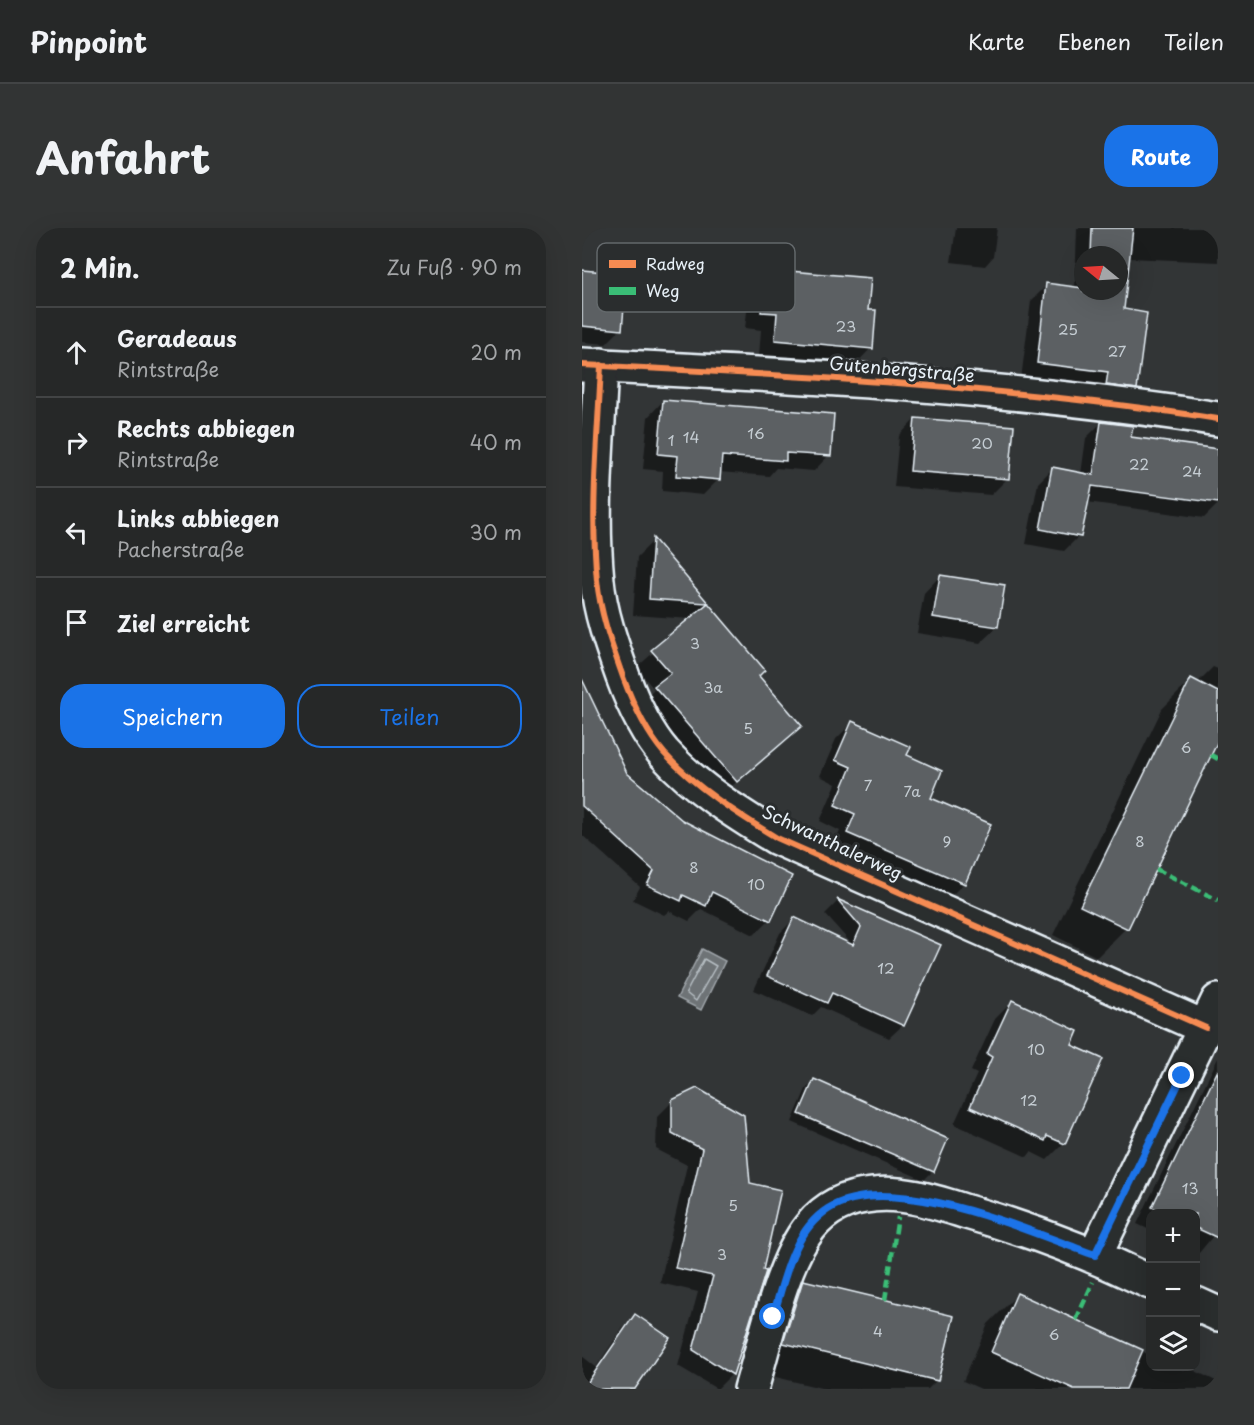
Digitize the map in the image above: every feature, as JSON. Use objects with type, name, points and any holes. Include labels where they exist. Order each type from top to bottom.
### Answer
[{"type":"street","name":"Gutenbergstraße","points":[[591,365],[821,378],[999,393],[1131,405],[1218,419]]},
{"type":"street","name":"Schwanthalerweg","points":[[591,365],[597,582],[610,641],[635,709],[663,751],[696,784],[735,812],[777,837],[1212,1015]]},
{"type":"street","points":[[1095,1255],[1212,1015]]},
{"type":"street","points":[[751,1389],[792,1253],[810,1226],[827,1209],[852,1198],[875,1194],[904,1196],[945,1205],[1095,1255],[1146,1280]]},
{"type":"street","points":[[1200,1306],[1218,1314]]},
{"type":"water","points":[[702,949],[725,961],[701,1010],[677,998]]},
{"type":"building","points":[[1092,228],[1133,228],[1128,273],[1128,246],[1091,246]]},
{"type":"building","points":[[582,270],[597,271],[597,312],[624,312],[622,330],[582,326]]},
{"type":"building","points":[[795,271],[871,278],[868,310],[876,310],[873,349],[775,340],[777,313],[761,312],[795,312]]},
{"type":"building","points":[[1046,283],[1074,287],[1074,300],[1125,300],[1124,309],[1147,313],[1137,389],[1106,385],[1108,372],[1037,363]]},
{"type":"building","points":[[663,400],[834,414],[831,456],[786,453],[786,461],[722,456],[720,480],[676,476],[678,456],[658,454]]},
{"type":"building","points":[[915,418],[1014,426],[1009,479],[910,471]]},
{"type":"building","points":[[1101,422],[1133,426],[1131,437],[1218,449],[1218,503],[1092,486],[1081,537],[1040,529],[1052,467],[1093,475]]},
{"type":"building","points":[[653,538],[765,670],[759,676],[802,726],[737,782],[654,686],[671,673],[651,650],[708,603],[649,599]]},
{"type":"building","points":[[940,575],[1005,585],[998,627],[933,617]]},
{"type":"building","points":[[1191,678],[1218,692],[1218,741],[1128,929],[1080,906]]},
{"type":"building","points":[[582,679],[627,773],[682,820],[792,876],[771,921],[712,892],[706,906],[683,895],[681,901],[647,885],[654,871],[582,806]]},
{"type":"building","points":[[852,721],[911,747],[907,755],[942,771],[931,798],[991,824],[965,884],[847,833],[855,814],[835,805],[851,767],[835,760]]},
{"type":"building","points":[[837,899],[941,945],[904,1026],[832,993],[827,1003],[767,976],[794,917],[853,945],[861,927]]},
{"type":"building","points":[[1012,1000],[1078,1031],[1072,1045],[1103,1059],[1065,1144],[1047,1136],[1045,1141],[970,1107],[992,1057],[987,1054]]},
{"type":"building","points":[[1218,1070],[1218,1238],[1200,1230],[1200,1209],[1156,1209],[1152,1207]]},
{"type":"building","points":[[814,1079],[948,1139],[934,1172],[799,1114]]},
{"type":"building","points":[[697,1088],[744,1115],[750,1183],[781,1190],[763,1270],[766,1271],[733,1375],[693,1350],[713,1276],[675,1268],[702,1149],[672,1133],[672,1100]]},
{"type":"building","points":[[803,1280],[954,1316],[938,1381],[783,1343]]},
{"type":"building","points":[[1017,1293],[1143,1350],[1126,1389],[1074,1389],[991,1352]]},
{"type":"building","points":[[635,1314],[670,1338],[635,1389],[583,1389]]},
{"type":"marked path","points":[[1211,755],[1218,759]]},
{"type":"marked path","points":[[1156,869],[1218,900]]},
{"type":"marked path","points":[[885,1300],[898,1217]]},
{"type":"marked path","points":[[1076,1320],[1093,1282]]},
{"type":"cycle path","points":[[582,365],[901,383],[1060,398],[1218,419]]},
{"type":"cycle path","points":[[601,365],[594,500],[595,553],[601,605],[607,629],[635,707],[664,753],[703,789],[777,838],[1206,1028]]},
{"type":"route","points":[[773,1317],[792,1253],[810,1226],[827,1209],[852,1198],[875,1194],[904,1196],[945,1205],[1095,1255],[1182,1076]]}]
